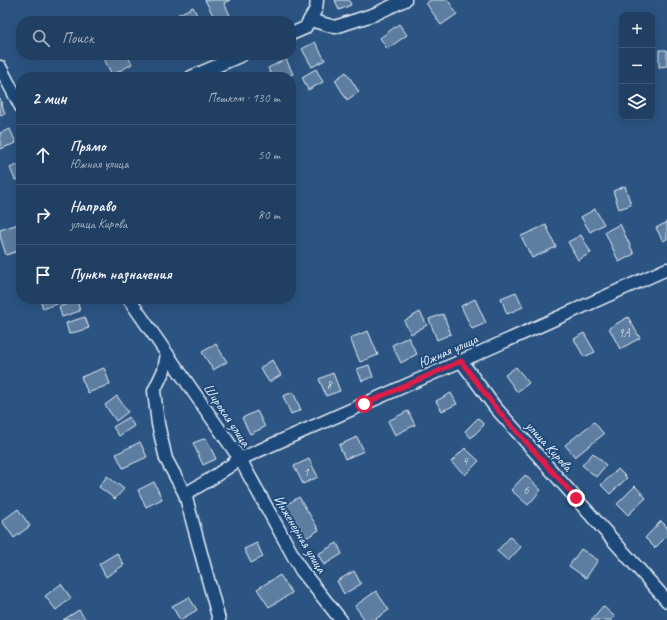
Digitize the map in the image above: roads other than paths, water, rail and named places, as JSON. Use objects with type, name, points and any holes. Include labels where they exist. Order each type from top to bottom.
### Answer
[{"type":"street","points":[[296,32],[305,28],[316,8],[316,0]]},
{"type":"street","points":[[310,20],[335,27],[375,14],[405,0]]},
{"type":"street","points":[[203,72],[230,60]]},
{"type":"street","points":[[0,67],[16,97]]},
{"type":"street","name":"Южная улица","points":[[240,459],[667,269]]},
{"type":"street","name":"Широкая улица","points":[[132,304],[240,459],[185,494]]},
{"type":"street","points":[[167,354],[164,370],[154,391],[158,424],[166,459],[185,494],[219,620]]},
{"type":"street","name":"улица Кирова","points":[[461,361],[495,407],[667,601]]},
{"type":"street","name":"Инженерная улица","points":[[240,459],[301,570],[341,620]]}]
